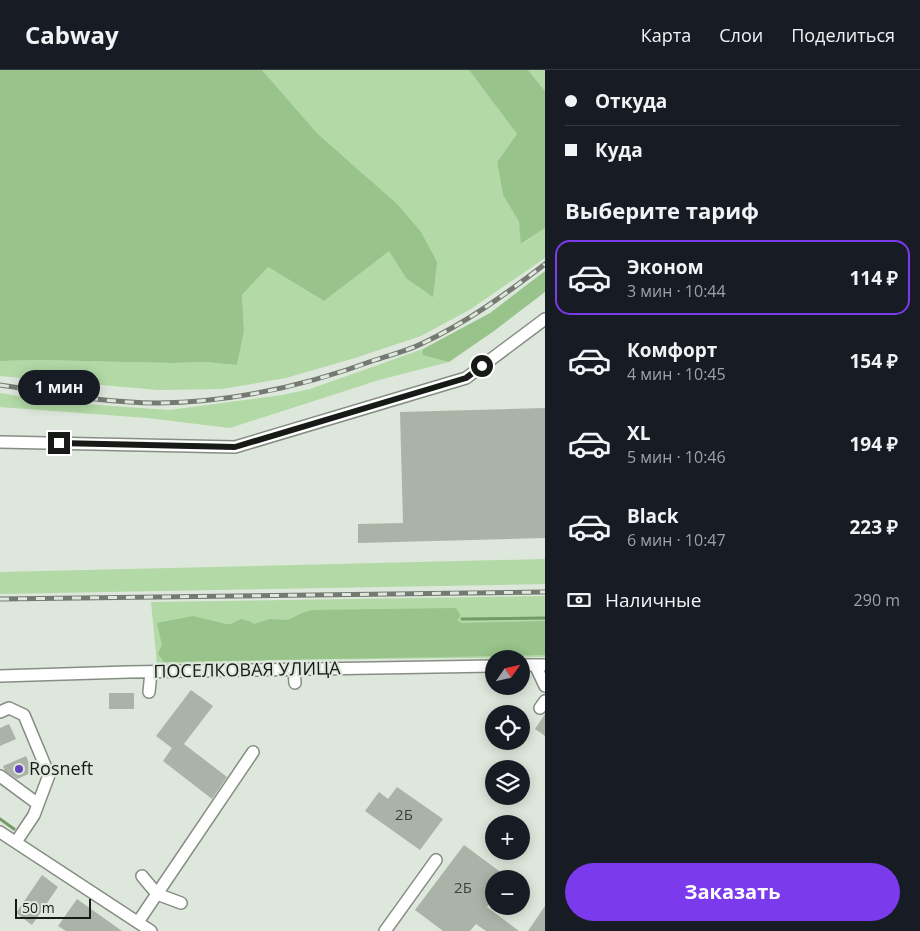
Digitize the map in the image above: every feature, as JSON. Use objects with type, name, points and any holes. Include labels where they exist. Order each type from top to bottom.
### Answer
[{"type":"street","points":[[0,442],[235,447],[466,378],[545,319]]},
{"type":"street","points":[[540,665],[545,686]]},
{"type":"street","name":"ПОСЕЛКОВАЯ УЛИЦА","points":[[0,676],[485,666]]},
{"type":"street","points":[[294,669],[294,683]]},
{"type":"street","points":[[149,692],[152,672]]},
{"type":"street","points":[[0,712],[10,708],[24,715],[49,775],[34,815],[16,842]]},
{"type":"street","points":[[138,922],[253,752]]},
{"type":"street","points":[[0,776],[38,804]]},
{"type":"street","points":[[0,832],[151,931]]},
{"type":"street","points":[[385,931],[436,860]]},
{"type":"street","points":[[142,876],[157,894],[181,903]]},
{"type":"green space","points":[[0,70],[262,70],[317,133],[397,204],[421,232],[437,262],[433,297],[406,278],[389,251],[324,301],[268,267],[242,295],[244,331],[237,365],[205,362],[0,361]]},
{"type":"green space","points":[[262,70],[469,70],[517,134],[497,162],[503,195],[519,222],[522,244],[545,228],[545,258],[471,309],[421,336],[286,378],[222,389],[158,390],[0,376],[0,361],[205,362],[237,365],[244,331],[242,295],[268,267],[324,301],[389,250],[406,278],[370,180],[317,133]]},
{"type":"green space","points":[[469,70],[528,70],[545,91],[545,228],[521,244],[519,222],[503,195],[497,162],[517,134]]},
{"type":"green space","points":[[528,70],[545,70],[545,91]]},
{"type":"green space","points":[[545,271],[545,292],[449,362],[422,355],[423,349],[490,313]]},
{"type":"green space","points":[[423,349],[422,355],[449,362],[379,380],[230,428],[147,418],[0,407],[0,393],[57,402],[169,410],[282,395],[310,389]]},
{"type":"green space","points":[[545,559],[545,584],[0,594],[0,572]]},
{"type":"green space","points":[[545,596],[545,657],[530,657],[530,650],[485,650],[485,658],[157,664],[151,602]]},
{"type":"green space","points":[[456,608],[461,616],[457,620],[462,623],[545,621],[545,655],[530,655],[530,650],[485,650],[485,656],[164,662],[158,654],[162,645],[157,623],[193,616],[226,624],[231,624],[241,619],[254,624],[270,619],[288,620],[312,610]]},
{"type":"building","points":[[545,408],[545,538],[358,543],[358,524],[403,523],[400,412]]},
{"type":"building","points":[[191,690],[213,706],[184,744],[227,777],[212,799],[163,761],[172,748],[156,736]]},
{"type":"building","points":[[109,693],[134,693],[134,709],[109,709]]},
{"type":"building","points":[[545,714],[545,736],[535,729]]},
{"type":"building","points":[[9,724],[16,739],[0,746],[0,728]]},
{"type":"building","points":[[26,756],[33,772],[17,779],[5,771],[3,766]]},
{"type":"building","points":[[397,787],[443,819],[420,850],[365,811],[379,792],[388,799]]},
{"type":"building","points":[[464,845],[498,870],[485,870],[485,915],[498,915],[519,931],[486,931],[476,924],[470,931],[443,931],[415,910]]},
{"type":"building","points":[[42,875],[58,887],[32,925],[16,913]]},
{"type":"building","points":[[77,899],[122,931],[66,931],[58,926]]},
{"type":"building","points":[[545,906],[545,931],[528,931]]},
{"type":"waterway","points":[[462,619],[545,618]]},
{"type":"waterway","points":[[0,819],[14,829]]},
{"type":"railway","points":[[0,385],[138,403],[214,400],[268,391],[322,378],[404,351],[438,336],[500,297],[545,264]]},
{"type":"railway","points":[[0,599],[545,592]]},
{"type":"place","name":"Rosneft","points":[[19,769]]},
{"type":"route","points":[[59,443],[235,447],[466,378],[482,366]]}]
